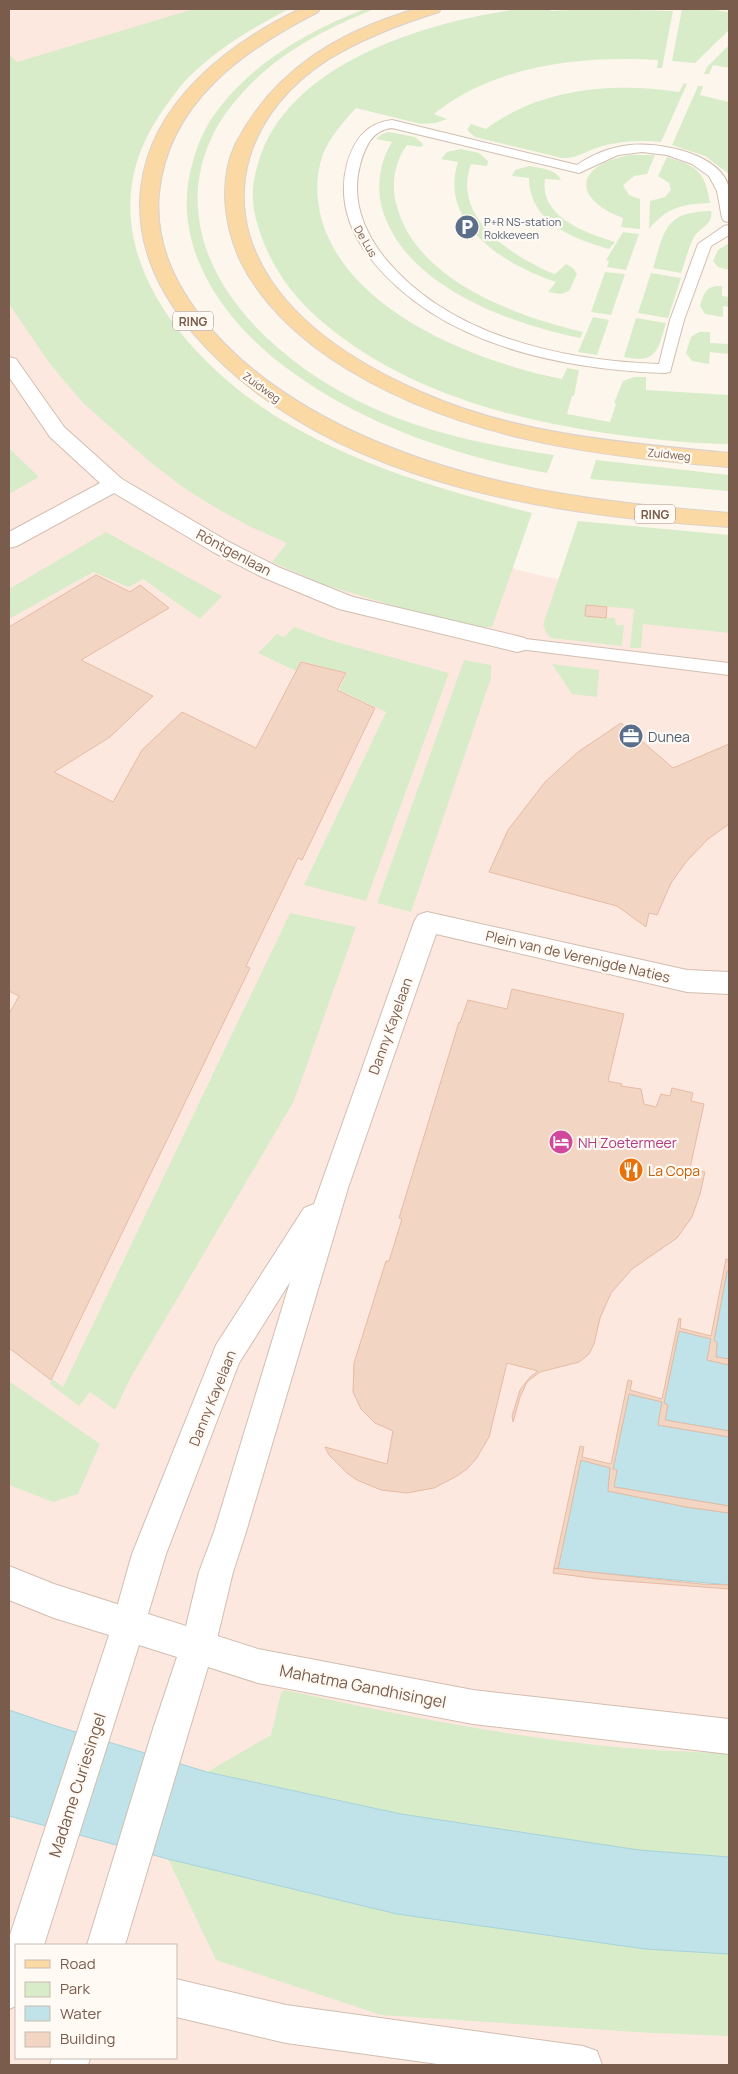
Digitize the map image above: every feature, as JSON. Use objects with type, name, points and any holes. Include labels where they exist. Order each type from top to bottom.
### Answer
[{"type":"main road","name":"Zuidweg","points":[[312,9],[269,31],[235,54],[203,82],[175,117],[157,155],[149,192],[150,228],[163,273],[183,309],[230,362],[254,382],[298,411],[345,437],[414,466],[475,485],[539,499],[729,520]]},
{"type":"main road","name":"Zuidweg","points":[[433,9],[401,18],[354,38],[308,68],[269,102],[247,136],[240,154],[234,194],[237,226],[246,254],[264,286],[290,316],[334,352],[377,379],[426,401],[495,425],[559,440],[729,460]]},
{"type":"street","name":"Röntgenlaan","points":[[9,362],[58,432],[114,484],[220,547],[270,572],[346,603],[517,644]]},
{"type":"street","points":[[9,541],[114,484]]},
{"type":"street","name":"Plein van de Verenigde Naties","points":[[427,922],[687,981],[729,984]]},
{"type":"street","name":"Danny Kayelaan","points":[[198,1647],[216,1572],[230,1532],[333,1188],[427,922]]},
{"type":"street","name":"Danny Kayelaan","points":[[129,1625],[149,1554],[227,1355],[333,1188]]},
{"type":"street","name":"Mahatma Gandhisingel","points":[[9,1584],[54,1601],[258,1666],[473,1707],[729,1736]]},
{"type":"street","name":"Madame Curiesingel","points":[[25,1944],[129,1625]]},
{"type":"street","points":[[106,1944],[170,1732],[198,1647]]},
{"type":"street","points":[[9,1990],[15,1972]]},
{"type":"street","points":[[178,1998],[286,2024],[583,2065]]},
{"type":"lane","name":"De Lus","points":[[729,218],[722,187],[717,177],[692,158],[664,149],[633,148],[619,150],[591,160],[579,169],[392,124],[381,124],[371,129],[357,154],[352,169],[350,189],[352,216],[363,238],[379,262],[401,284],[426,303],[456,321],[501,341],[598,365],[665,369],[677,320],[705,244],[729,230]]},
{"type":"lane","points":[[517,644],[729,669]]},
{"type":"shaded area","points":[[9,9],[201,9],[9,76]]},
{"type":"shaded area","points":[[9,273],[322,523],[552,578],[729,605],[729,2065],[9,2065]]},
{"type":"green space","points":[[194,9],[289,9],[234,40],[186,80],[159,116],[137,162],[130,208],[137,252],[155,295],[182,334],[215,370],[252,400],[292,426],[350,455],[409,478],[532,513],[492,627],[474,627],[395,606],[322,584],[272,562],[287,543],[251,527],[216,508],[184,488],[150,462],[83,403],[50,364],[9,304],[9,54],[17,62]]},
{"type":"green space","points":[[365,9],[374,9],[315,37],[262,73],[232,105],[219,123],[205,154],[198,187],[200,223],[209,256],[225,287],[246,316],[271,342],[328,384],[381,412],[429,429],[478,442],[554,455],[547,473],[480,458],[414,437],[351,408],[321,391],[292,372],[245,331],[225,307],[208,281],[195,253],[188,224],[187,193],[193,161],[207,126],[215,113],[251,75],[286,48],[344,17]]},
{"type":"green space","points":[[518,9],[549,9],[551,11],[589,9],[673,11],[662,68],[657,68],[658,60],[600,60],[570,62],[512,74],[484,84],[458,97],[434,114],[447,119],[436,123],[421,124],[356,108],[329,142],[320,162],[317,188],[320,213],[337,254],[359,282],[388,307],[421,328],[456,346],[528,371],[562,379],[567,368],[579,370],[574,396],[572,396],[567,414],[610,422],[616,404],[614,403],[623,381],[634,377],[646,377],[646,390],[729,395],[729,444],[691,443],[586,430],[504,412],[464,400],[426,385],[388,367],[353,345],[320,320],[289,287],[272,261],[260,234],[254,212],[254,178],[273,129],[298,99],[328,74],[364,54],[403,37],[442,24]]},
{"type":"green space","points":[[682,9],[707,9],[729,12],[729,30],[695,63],[672,61]]},
{"type":"green space","points":[[729,45],[729,68],[713,65],[709,74],[704,74],[707,67]]},
{"type":"green space","points":[[684,83],[687,84],[661,142],[637,141],[614,143],[576,156],[562,158],[475,137],[467,130],[471,124],[486,129],[507,115],[530,105],[578,91],[629,88],[679,92]]},
{"type":"green space","points":[[698,86],[703,86],[700,95],[729,102],[729,174],[705,156],[672,145]]},
{"type":"green space","points":[[389,132],[415,137],[423,144],[422,147],[407,145],[403,151],[395,173],[394,188],[396,203],[406,230],[423,253],[445,273],[471,290],[528,316],[583,332],[580,338],[522,322],[462,297],[435,279],[412,259],[394,235],[380,200],[380,174],[392,142],[376,139],[382,134]]},
{"type":"green space","points":[[461,149],[479,153],[488,161],[487,166],[471,164],[467,183],[469,201],[488,231],[517,255],[549,272],[555,274],[566,264],[573,268],[577,274],[569,291],[561,294],[548,292],[556,282],[517,265],[498,253],[481,239],[467,223],[458,205],[454,185],[458,162],[441,159],[447,152]]},
{"type":"green space","points":[[631,155],[655,155],[647,174],[634,176],[623,185],[629,195],[640,199],[640,229],[621,227],[623,218],[606,210],[594,201],[588,192],[586,182],[590,174],[599,166],[613,159]]},
{"type":"green space","points":[[667,157],[686,163],[698,171],[708,192],[710,203],[675,208],[662,216],[649,229],[650,201],[665,197],[671,190],[669,183],[658,176]]},
{"type":"green space","points":[[529,166],[547,170],[559,176],[561,180],[545,179],[545,192],[549,204],[567,221],[579,228],[615,242],[609,249],[568,234],[545,217],[537,207],[531,194],[529,178],[512,176],[515,170]]},
{"type":"green space","points":[[711,211],[710,220],[693,239],[681,273],[653,268],[664,234],[675,219],[696,212]]},
{"type":"green space","points":[[623,232],[639,234],[626,270],[607,267],[609,261],[606,260]]},
{"type":"green space","points":[[729,243],[729,270],[718,267],[713,261],[718,250]]},
{"type":"green space","points":[[605,272],[625,274],[611,315],[591,312]]},
{"type":"green space","points":[[651,273],[681,278],[668,318],[638,313]]},
{"type":"green space","points":[[722,286],[722,296],[729,297],[729,307],[723,306],[723,317],[705,314],[700,306],[704,294],[709,288]]},
{"type":"green space","points":[[593,317],[609,320],[597,355],[578,352]]},
{"type":"green space","points":[[636,318],[666,323],[661,341],[654,353],[650,356],[635,359],[624,357]]},
{"type":"green space","points":[[699,332],[710,332],[710,343],[729,344],[729,354],[710,352],[709,364],[692,361],[686,353],[691,337]]},
{"type":"green space","points":[[9,448],[39,477],[9,494]]},
{"type":"green space","points":[[596,460],[729,475],[729,491],[590,479]]},
{"type":"green space","points":[[578,521],[729,535],[729,633],[643,624],[641,648],[630,648],[634,609],[587,605],[585,616],[615,618],[616,625],[624,625],[622,646],[551,638],[543,625]]},
{"type":"green space","points":[[106,532],[222,596],[200,619],[143,579],[129,587],[93,572],[9,619],[9,589]]},
{"type":"green space","points":[[294,627],[333,641],[449,673],[366,901],[304,885],[386,712],[339,690],[347,673],[301,661],[296,671],[258,653],[277,634],[284,637]]},
{"type":"green space","points":[[464,660],[491,665],[491,678],[411,912],[377,903]]},
{"type":"green space","points":[[552,664],[599,670],[597,697],[572,694]]},
{"type":"green space","points":[[290,913],[356,927],[294,1101],[131,1377],[115,1410],[90,1392],[79,1406],[50,1384],[52,1379],[63,1387]]},
{"type":"green space","points":[[9,1381],[100,1444],[78,1494],[53,1502],[9,1485]]},
{"type":"green space","points":[[284,1690],[408,1716],[532,1737],[630,1748],[729,1754],[729,1857],[639,1850],[401,1814],[207,1772],[271,1735],[281,1693]]},
{"type":"green space","points":[[168,1859],[398,1914],[645,1949],[729,1954],[729,2036],[652,2033],[381,2015],[216,1960]]},
{"type":"water","points":[[727,1271],[729,1271],[729,1359],[716,1357],[717,1342],[714,1341]]},
{"type":"water","points":[[679,1331],[711,1339],[707,1360],[729,1365],[729,1431],[665,1420],[668,1405],[664,1403]]},
{"type":"water","points":[[629,1394],[662,1402],[658,1425],[729,1437],[729,1506],[614,1487],[613,1469]]},
{"type":"water","points":[[581,1460],[610,1468],[608,1491],[686,1507],[729,1513],[729,1585],[558,1569]]},
{"type":"water","points":[[9,1710],[207,1772],[401,1814],[639,1850],[729,1857],[729,1954],[645,1949],[397,1914],[168,1859],[9,1816]]},
{"type":"building","points":[[96,575],[130,592],[140,585],[169,608],[81,660],[153,696],[110,737],[54,772],[113,802],[142,750],[182,712],[256,748],[301,662],[346,673],[337,690],[375,708],[302,860],[298,858],[246,966],[250,968],[51,1380],[9,1348],[9,1014],[19,996],[9,991],[9,627]]},
{"type":"building","points":[[586,605],[607,607],[606,618],[585,616]]},
{"type":"building","points":[[621,723],[673,768],[729,744],[729,824],[708,839],[686,862],[671,883],[657,915],[649,913],[646,927],[617,906],[489,872],[508,830],[545,782],[578,752]]},
{"type":"building","points":[[512,989],[624,1014],[608,1081],[622,1084],[621,1086],[641,1089],[644,1104],[656,1107],[661,1094],[670,1096],[672,1088],[693,1093],[691,1101],[704,1104],[690,1168],[705,1172],[700,1194],[692,1217],[677,1238],[632,1269],[611,1293],[600,1318],[594,1344],[589,1354],[579,1362],[540,1372],[527,1382],[520,1397],[513,1422],[512,1416],[520,1390],[530,1377],[538,1371],[507,1363],[489,1437],[476,1459],[467,1469],[434,1488],[407,1493],[381,1490],[357,1480],[347,1473],[329,1455],[325,1447],[387,1464],[393,1431],[375,1423],[361,1409],[353,1392],[354,1363],[386,1261],[389,1261],[402,1219],[399,1218],[459,1022],[468,1000],[507,1009]]},
{"type":"building","points":[[726,1259],[729,1260],[729,1271],[727,1271],[714,1341],[717,1342],[716,1357],[729,1359],[729,1365],[707,1360],[711,1339],[679,1331],[664,1403],[668,1405],[665,1420],[729,1431],[729,1437],[658,1425],[662,1402],[629,1394],[613,1469],[617,1470],[614,1487],[729,1506],[729,1513],[686,1507],[608,1491],[610,1468],[581,1460],[558,1569],[554,1568],[580,1446],[584,1447],[582,1457],[611,1464],[628,1380],[632,1381],[630,1390],[662,1399],[679,1318],[681,1319],[680,1328],[711,1336]]},
{"type":"building","points":[[554,1568],[701,1584],[729,1585],[729,1589],[598,1579],[553,1573]]},
{"type":"place","name":"P+R NS-station Rokkeveen","points":[[467,227]]},
{"type":"place","name":"Dunea","points":[[631,736]]},
{"type":"place","name":"NH Zoetermeer","points":[[561,1142]]},
{"type":"place","name":"La Copa","points":[[631,1170]]}]
